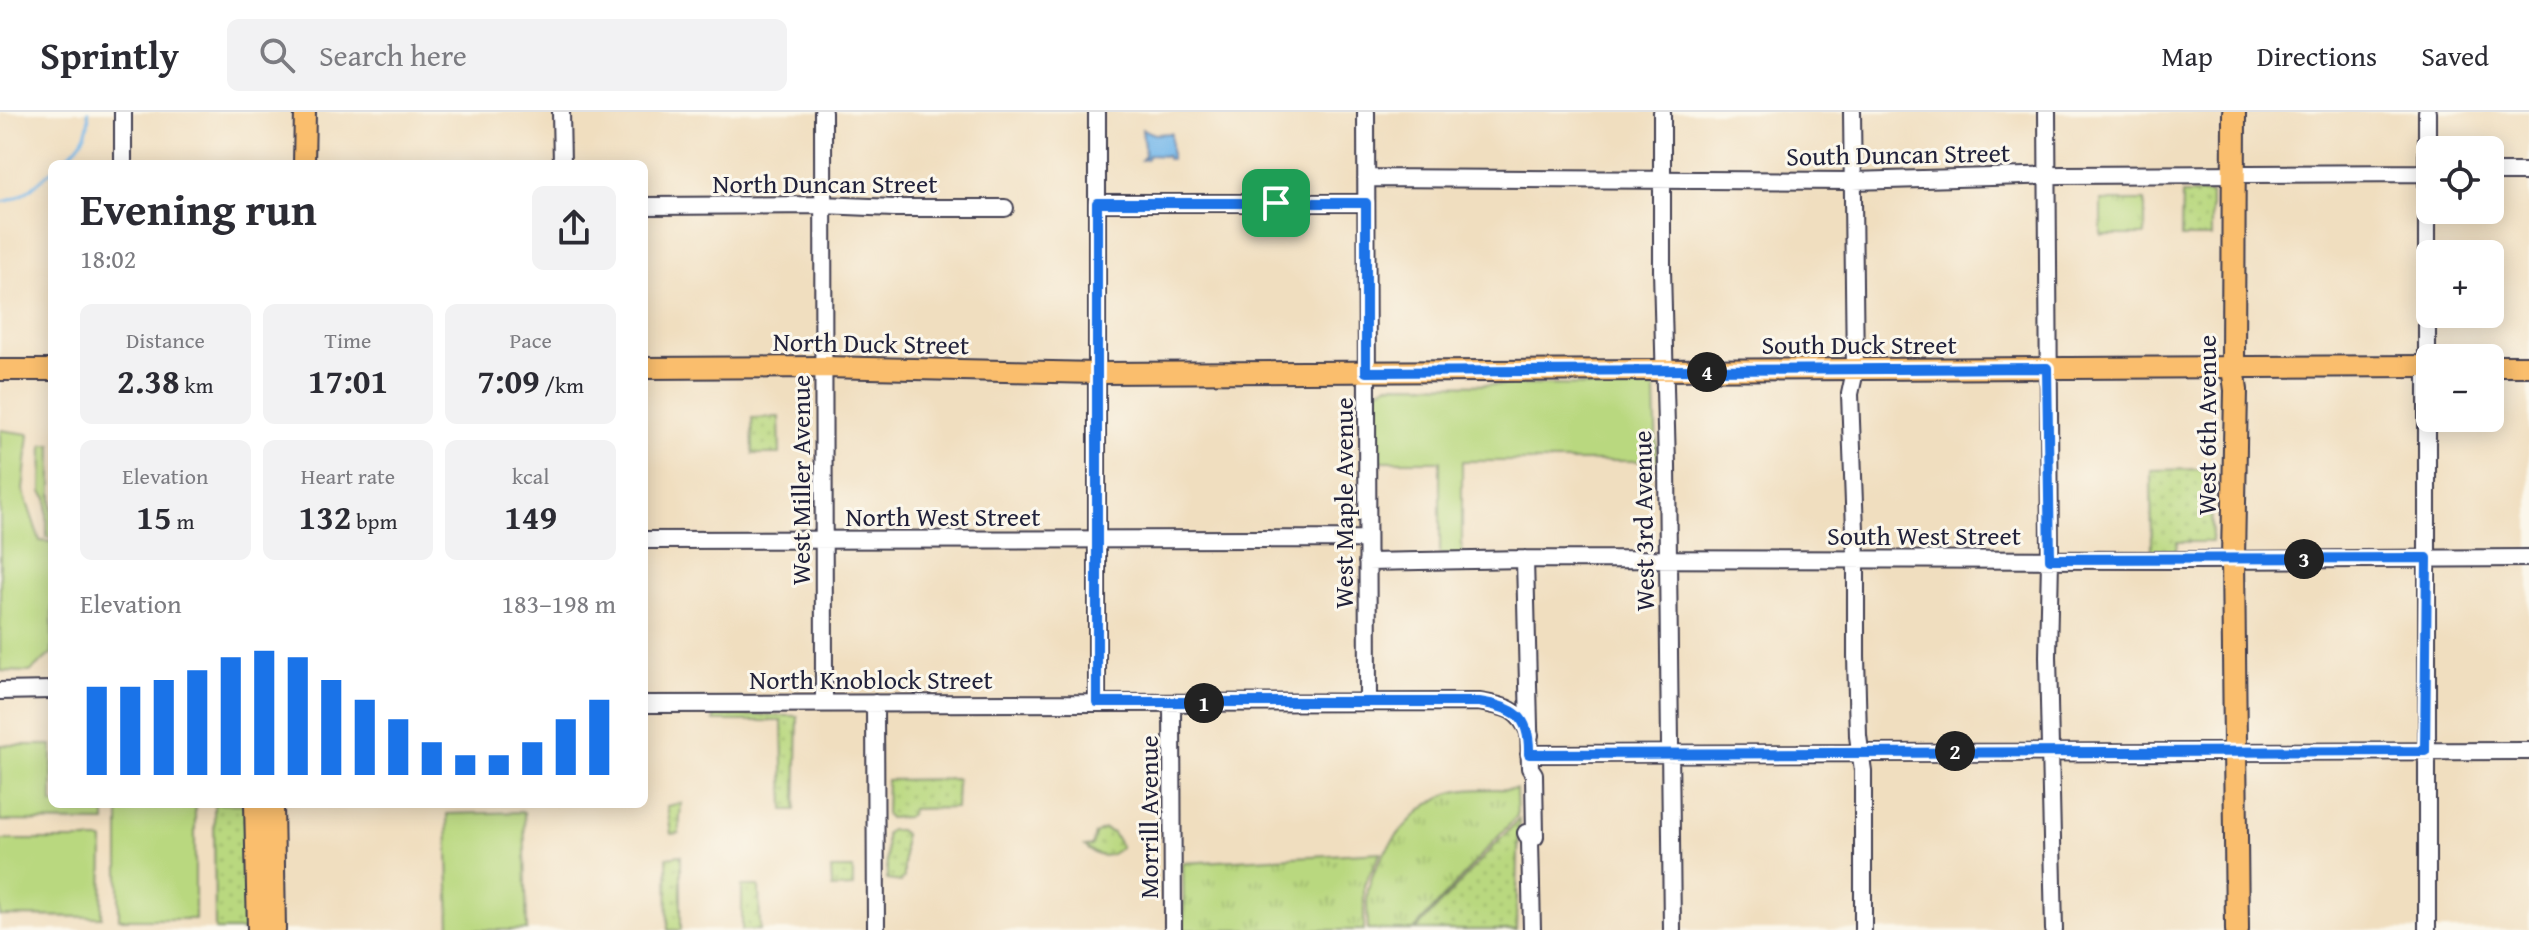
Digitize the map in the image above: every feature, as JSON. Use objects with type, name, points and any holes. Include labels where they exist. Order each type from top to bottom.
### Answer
[{"type":"highway","name":"West 6th Avenue","points":[[2234,112],[2233,367],[2236,390],[2233,559],[2237,930]]},
{"type":"main road","points":[[304,160],[305,112]]},
{"type":"main road","name":"South Duck Street","points":[[1097,373],[2416,366]]},
{"type":"main road","points":[[2504,366],[2529,366]]},
{"type":"main road","name":"North Duck Street","points":[[648,368],[823,367],[1097,373]]},
{"type":"main road","points":[[0,370],[48,370]]},
{"type":"main road","points":[[255,808],[258,930]]},
{"type":"main road","points":[[273,808],[275,930]]},
{"type":"street","points":[[123,112],[123,160]]},
{"type":"street","points":[[561,112],[562,160]]},
{"type":"street","name":"West Miller Avenue","points":[[823,112],[824,703]]},
{"type":"street","points":[[1097,112],[1097,702]]},
{"type":"street","name":"West Maple Avenue","points":[[1366,112],[1368,702]]},
{"type":"street","name":"West 3rd Avenue","points":[[1662,112],[1672,930]]},
{"type":"street","points":[[1852,112],[1855,371],[1850,394],[1856,656],[1863,771],[1863,930]]},
{"type":"street","points":[[2047,112],[2048,656],[2054,930]]},
{"type":"street","points":[[2427,112],[2427,136]]},
{"type":"street","points":[[2504,172],[2529,172]]},
{"type":"street","name":"South Duncan Street","points":[[1366,178],[1853,181],[2416,173]]},
{"type":"street","points":[[1097,203],[1366,203]]},
{"type":"street","name":"North Duncan Street","points":[[648,206],[1005,208]]},
{"type":"street","points":[[2428,224],[2428,344]]},
{"type":"street","points":[[2427,930],[2428,432]]},
{"type":"street","points":[[1097,540],[1367,539]]},
{"type":"street","name":"North West Street","points":[[648,540],[1097,540]]},
{"type":"street","name":"South West Street","points":[[1367,562],[1525,559],[2529,558]]},
{"type":"street","points":[[1525,559],[1530,735],[1530,761],[1525,773],[1526,836],[1530,841],[1532,930]]},
{"type":"street","points":[[0,691],[48,690]]},
{"type":"street","name":"North Knoblock Street","points":[[651,704],[1479,702],[1498,705],[1516,713],[1525,722],[1530,735]]},
{"type":"street","points":[[875,703],[876,930]]},
{"type":"street","name":"Morrill Avenue","points":[[1172,703],[1173,930]]},
{"type":"street","points":[[1530,761],[1670,753],[1860,751],[2529,751]]},
{"type":"green space","points":[[2182,194],[2211,194],[2211,237],[2181,237]]},
{"type":"green space","points":[[2101,201],[2145,201],[2145,235],[2101,235]]},
{"type":"green space","points":[[1389,384],[1652,386],[1655,391],[1657,459],[1462,461],[1462,555],[1440,555],[1440,461],[1377,461],[1376,391]]},
{"type":"green space","points":[[779,417],[780,454],[753,454],[752,418]]},
{"type":"green space","points":[[0,430],[29,434],[23,490],[40,541],[48,542],[48,656],[30,672],[0,671]]},
{"type":"green space","points":[[43,445],[48,445],[48,537],[47,498],[42,492]]},
{"type":"green space","points":[[2211,469],[2212,542],[2177,542],[2176,551],[2152,552],[2151,470]]},
{"type":"green space","points":[[714,715],[798,716],[796,810],[784,810],[782,721],[714,721]]},
{"type":"green space","points":[[0,745],[48,745],[48,808],[105,808],[105,822],[0,821]]},
{"type":"green space","points":[[957,779],[956,808],[911,809],[907,817],[889,818],[886,814],[887,780]]},
{"type":"green space","points":[[1516,789],[1517,816],[1414,930],[1368,930],[1367,897],[1374,873],[1391,844],[1414,817],[1441,797],[1454,792]]},
{"type":"green space","points":[[681,803],[679,833],[671,834],[667,806]]},
{"type":"green space","points":[[119,808],[195,808],[195,919],[119,919]]},
{"type":"green space","points":[[214,808],[250,808],[250,930],[215,930]]},
{"type":"green space","points":[[524,812],[527,930],[450,930],[447,814]]},
{"type":"green space","points":[[1519,819],[1516,930],[1416,930]]},
{"type":"green space","points":[[1104,829],[1113,833],[1121,846],[1112,854],[1103,856],[1085,846],[1092,846],[1095,834]]},
{"type":"green space","points":[[891,830],[904,834],[904,877],[901,882],[887,880],[886,833]]},
{"type":"green space","points":[[0,840],[103,840],[102,917],[0,916]]},
{"type":"green space","points":[[1381,852],[1364,885],[1364,930],[1184,930],[1183,863]]},
{"type":"green space","points":[[681,855],[681,930],[668,930],[667,857]]},
{"type":"green space","points":[[831,869],[853,869],[853,887],[832,888]]},
{"type":"green space","points":[[742,886],[759,886],[760,930],[742,930]]},
{"type":"water","points":[[1142,129],[1155,134],[1171,133],[1171,159],[1148,155],[1147,159],[1141,160],[1145,156]]},
{"type":"waterway","points":[[63,160],[85,135],[88,112]]},
{"type":"waterway","points":[[0,202],[22,195],[48,174]]},
{"type":"route","points":[[1097,203],[1276,203],[1366,203],[1366,372],[2047,368],[2050,559],[2427,558],[2425,751],[1529,754],[1530,735],[1525,722],[1516,713],[1498,705],[1479,702],[1097,702],[1097,203]]}]
